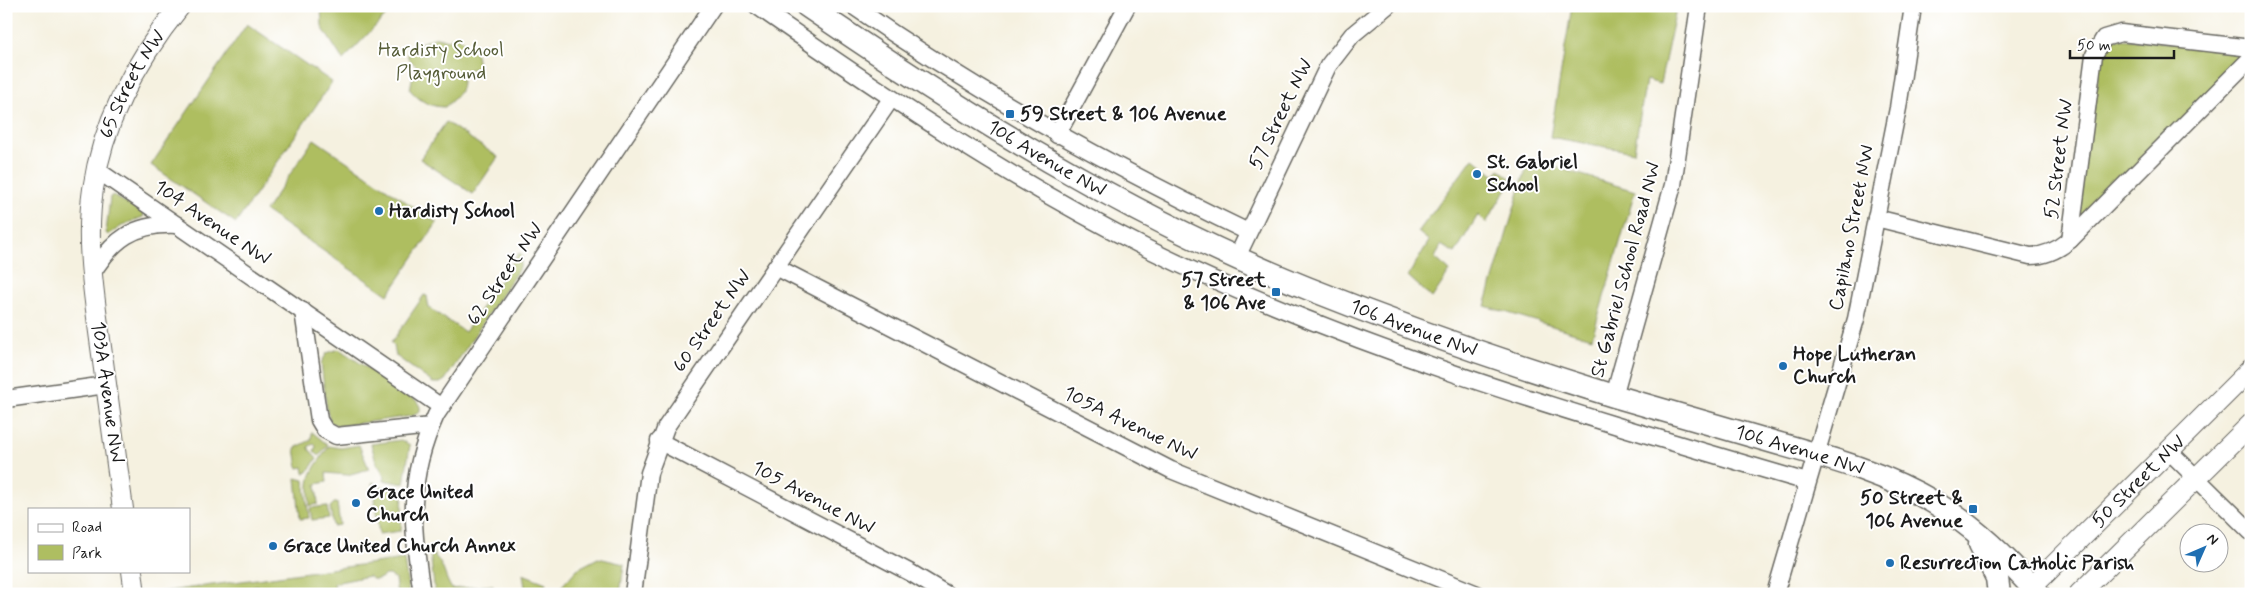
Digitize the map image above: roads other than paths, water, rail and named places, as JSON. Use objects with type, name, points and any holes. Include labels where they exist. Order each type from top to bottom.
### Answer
[{"type":"main road","name":"106 Avenue NW","points":[[807,6],[912,78],[1032,152],[1142,211],[1237,257],[1288,280],[1402,325],[1507,362],[1614,396],[1816,454],[1891,480],[1935,503],[1971,528],[1992,546],[2032,592]]},
{"type":"main road","points":[[1971,528],[1991,561],[1997,578],[1999,594]]},
{"type":"street","name":"65 Street NW","points":[[97,170],[110,126],[125,90],[147,50],[180,6]]},
{"type":"street","name":"62 Street NW","points":[[422,594],[413,513],[416,478],[431,426],[440,406],[713,6]]},
{"type":"street","name":"106 Avenue NW","points":[[757,6],[890,99],[991,162],[1139,244],[1296,315],[1415,362],[1807,482]]},
{"type":"street","name":"106 Avenue NW","points":[[852,6],[916,50],[1057,135],[1161,190],[1248,232]]},
{"type":"street","points":[[1057,135],[1127,6]]},
{"type":"street","name":"57 Street NW","points":[[1237,257],[1328,66],[1352,35],[1387,6]]},
{"type":"street","name":"St Gabriel School Road NW","points":[[1614,396],[1673,185],[1699,6]]},
{"type":"street","name":"Capilano Street NW","points":[[1775,594],[1856,319],[1898,108],[1913,6]]},
{"type":"street","name":"52 Street NW","points":[[2070,240],[2094,55],[2104,38],[2121,33],[2251,48]]},
{"type":"street","name":"52 Street NW","points":[[2070,240],[2251,58]]},
{"type":"street","name":"60 Street NW","points":[[633,594],[649,473],[659,441],[671,419],[890,99]]},
{"type":"street","name":"104 Avenue NW","points":[[97,170],[440,406]]},
{"type":"street","name":"103A Avenue NW","points":[[97,170],[89,230],[91,275],[124,508]]},
{"type":"street","points":[[1876,218],[2030,256],[2048,253],[2070,240]]},
{"type":"street","points":[[91,275],[105,254],[123,237],[149,226],[177,225]]},
{"type":"street","name":"105A Avenue NW","points":[[776,267],[1170,470],[1477,594]]},
{"type":"street","points":[[303,311],[319,420],[325,430],[336,436],[431,426]]},
{"type":"street","name":"50 Street NW","points":[[2032,592],[2251,369]]},
{"type":"street","points":[[6,399],[106,385]]},
{"type":"street","name":"50 Street NW","points":[[2079,594],[2251,424]]},
{"type":"street","name":"105 Avenue NW","points":[[659,441],[911,573],[946,594]]},
{"type":"street","points":[[2169,451],[2251,532]]},
{"type":"street","points":[[132,572],[135,594]]},
{"type":"place","name":"59 Street & 106 Avenue","points":[[1010,114]]},
{"type":"place","name":"St. Gabriel School","points":[[1477,174]]},
{"type":"place","name":"Hardisty School","points":[[379,211]]},
{"type":"place","name":"57 Street & 106 Ave","points":[[1276,292]]},
{"type":"place","name":"Hope Lutheran Church","points":[[1783,366]]},
{"type":"place","name":"Grace United Church","points":[[356,503]]},
{"type":"place","name":"50 Street & 106 Avenue","points":[[1973,509]]},
{"type":"place","name":"Grace United Church Annex","points":[[273,546]]},
{"type":"place","name":"Resurrection Catholic Parish","points":[[1890,563]]},
{"type":"park label","name":"Hardisty School Playground","points":[[441,62]]}]
